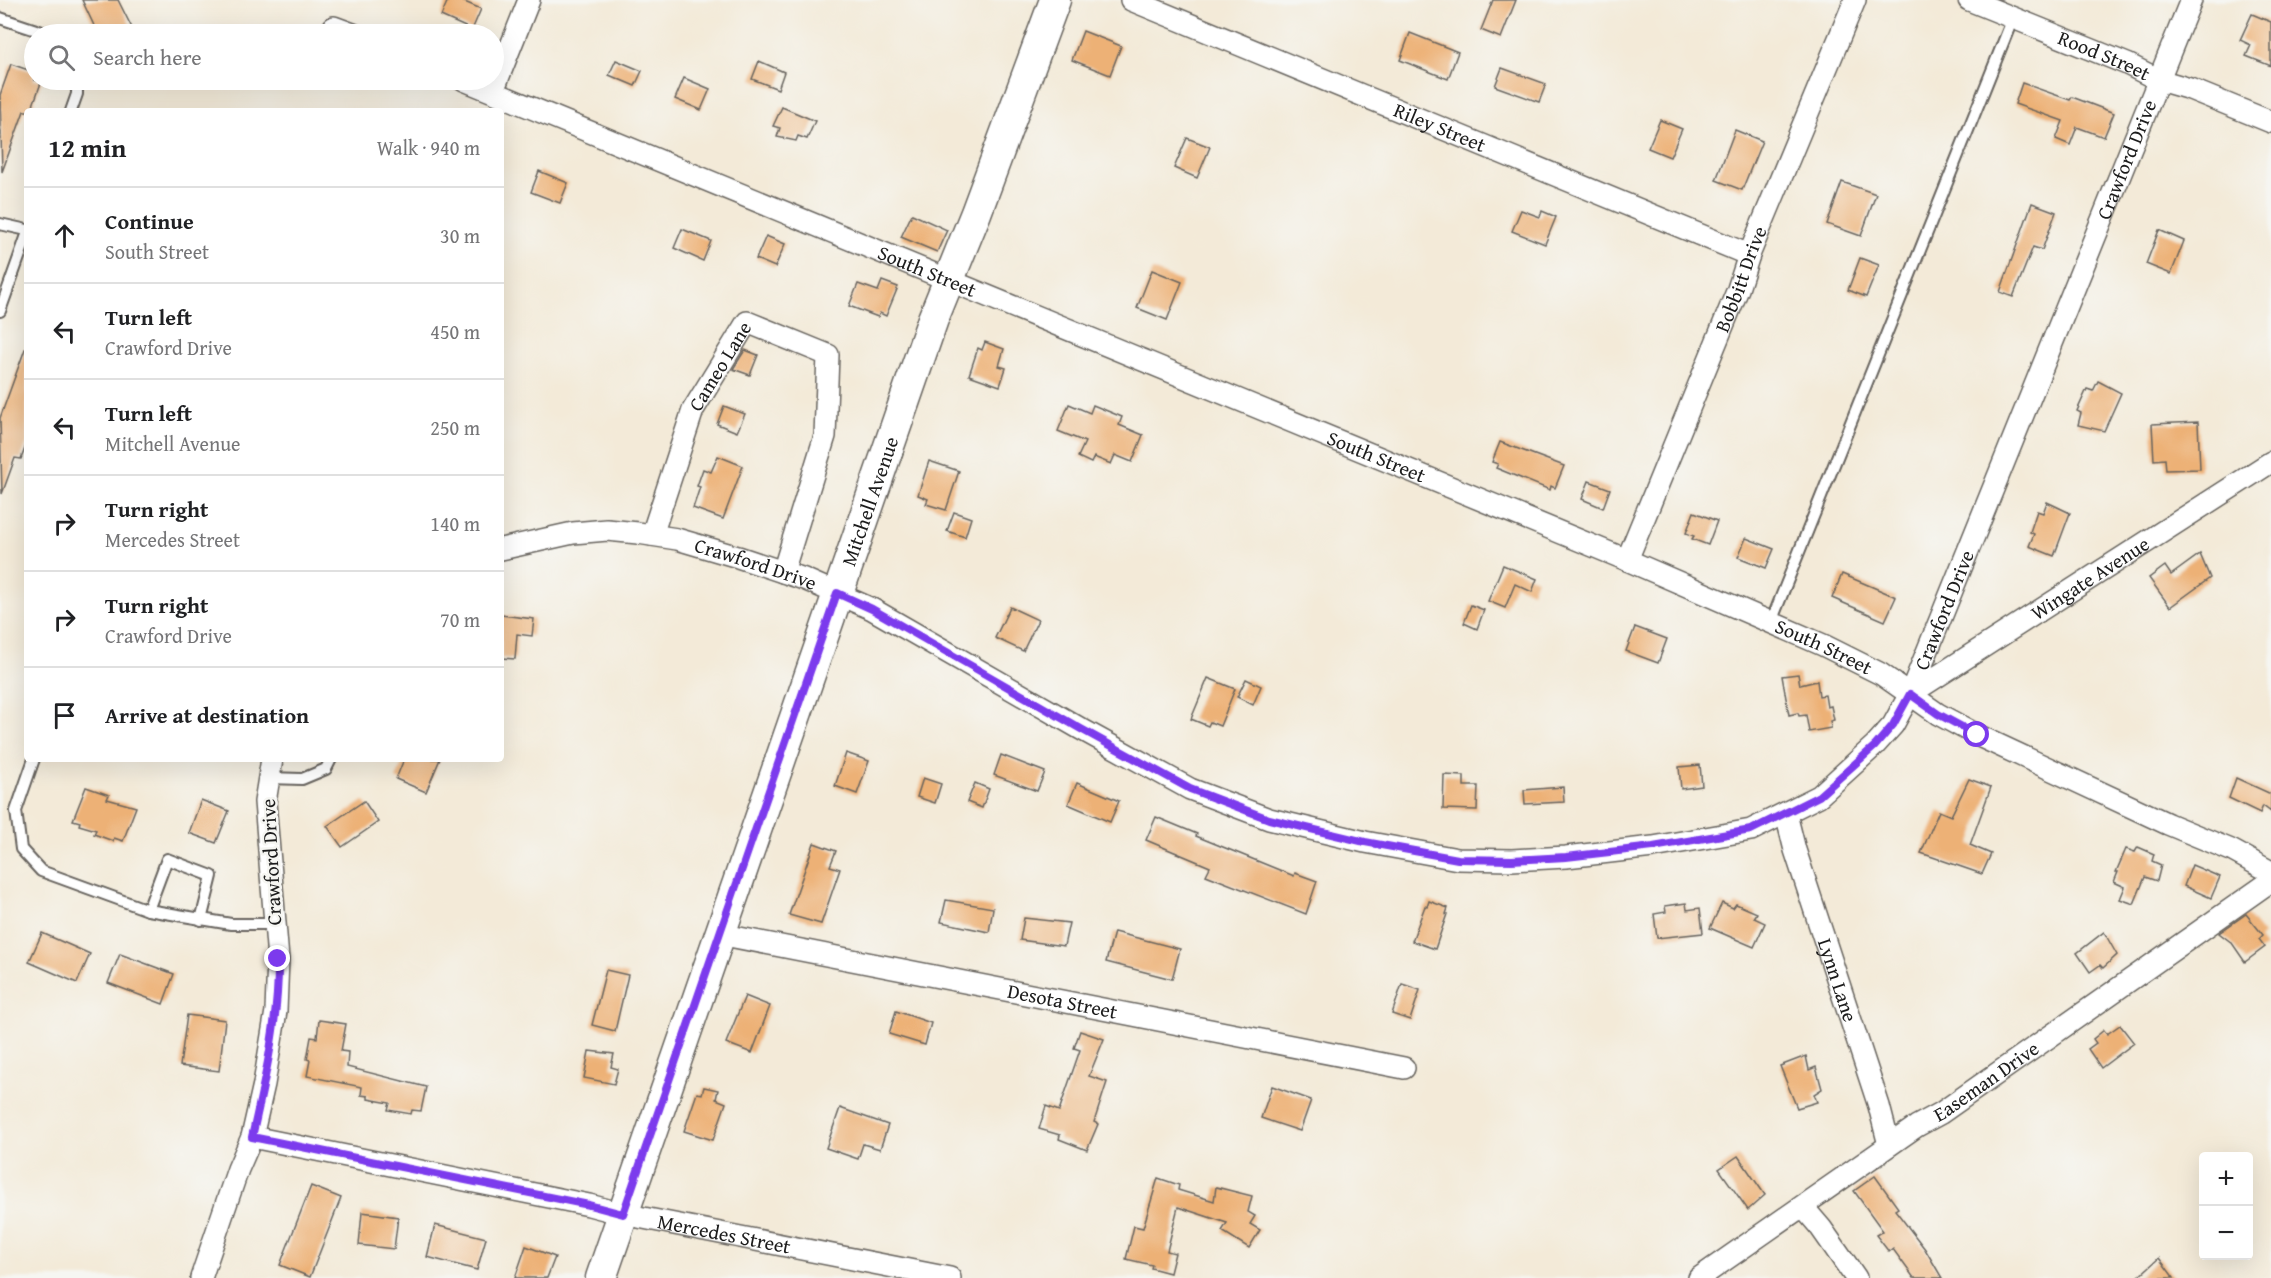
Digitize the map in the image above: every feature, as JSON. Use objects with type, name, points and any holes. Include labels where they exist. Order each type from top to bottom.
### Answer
[{"type":"street","points":[[504,63],[529,0]]},
{"type":"street","name":"Mitchell Avenue","points":[[601,1278],[837,593],[948,280],[976,213],[1055,0]]},
{"type":"street","name":"Riley Street","points":[[1131,0],[1749,255]]},
{"type":"street","name":"Bobbitt Drive","points":[[1627,560],[1738,289],[1749,255],[1855,0]]},
{"type":"street","name":"Rood Street","points":[[1969,0],[2127,64],[2159,80],[2190,89],[2271,122]]},
{"type":"street","name":"Crawford Drive","points":[[504,548],[573,533],[607,530],[677,539],[783,572],[872,609],[1190,789],[1269,819],[1365,842],[1458,859],[1512,860],[1566,857],[1653,847],[1751,830],[1819,796],[1875,746],[1893,725],[1910,694],[2191,0]]},
{"type":"street","name":"South Street","points":[[493,91],[1627,560],[1771,622],[1881,674],[1938,714],[1977,735],[2168,824],[2231,850],[2271,872]]},
{"type":"street","name":"Cameo Lane","points":[[652,535],[693,410],[747,322],[828,355],[825,436],[783,572]]},
{"type":"street","name":"Wingate Avenue","points":[[1910,694],[2271,462]]},
{"type":"street","name":"Crawford Drive","points":[[201,1278],[238,1170],[252,1137],[264,1084],[276,1011],[278,971],[266,812],[270,769]]},
{"type":"street","name":"Lynn Lane","points":[[1786,814],[1794,850],[1879,1106],[1889,1145]]},
{"type":"street","name":"Easeman Drive","points":[[1699,1278],[1889,1145],[1941,1113],[2271,881]]},
{"type":"street","name":"Desota Street","points":[[719,934],[1404,1068]]},
{"type":"street","name":"Mercedes Street","points":[[252,1137],[589,1205],[623,1214],[658,1219],[950,1278]]},
{"type":"street","points":[[1803,1207],[1821,1228],[1856,1278]]},
{"type":"lane","points":[[0,18],[24,26]]},
{"type":"lane","points":[[1771,622],[2013,18]]},
{"type":"lane","points":[[72,108],[77,90]]},
{"type":"lane","points":[[0,224],[24,229]]},
{"type":"lane","points":[[0,310],[5,282],[24,241]]},
{"type":"lane","points":[[33,762],[16,811],[21,849],[41,871],[148,910],[231,924],[274,924]]},
{"type":"lane","points":[[270,769],[302,779],[326,769],[330,762]]},
{"type":"lane","points":[[148,910],[167,859],[212,876],[201,920]]},
{"type":"building","points":[[82,0],[118,0],[130,24],[93,24]]},
{"type":"building","points":[[448,0],[460,0],[481,9],[475,24],[459,24],[441,16]]},
{"type":"building","points":[[1493,0],[1516,0],[1501,38],[1481,30]]},
{"type":"building","points":[[2252,14],[2271,22],[2271,66],[2246,56],[2251,45],[2240,40]]},
{"type":"building","points":[[1083,31],[1121,46],[1110,75],[1072,60]]},
{"type":"building","points":[[1410,33],[1458,52],[1448,79],[1400,60]]},
{"type":"building","points":[[616,60],[642,71],[635,86],[609,75]]},
{"type":"building","points":[[759,61],[784,72],[778,89],[752,79]]},
{"type":"building","points":[[11,64],[24,69],[24,90],[38,90],[32,108],[24,108],[2,172],[0,95]]},
{"type":"building","points":[[1502,68],[1546,84],[1539,102],[1495,86]]},
{"type":"building","points":[[684,78],[710,89],[701,110],[675,99]]},
{"type":"building","points":[[2022,83],[2070,100],[2072,97],[2114,113],[2104,137],[2077,127],[2070,145],[2056,139],[2063,121],[2015,104]]},
{"type":"building","points":[[782,107],[815,121],[807,139],[798,136],[796,141],[777,137],[780,128],[773,126]]},
{"type":"building","points":[[1660,120],[1682,129],[1670,157],[1648,148]]},
{"type":"building","points":[[1735,130],[1762,141],[1742,190],[1716,180]]},
{"type":"building","points":[[1187,138],[1210,147],[1197,178],[1174,168]]},
{"type":"building","points":[[539,171],[568,183],[560,203],[531,192]]},
{"type":"building","points":[[1842,182],[1876,194],[1861,236],[1827,224]]},
{"type":"building","points":[[2032,203],[2056,212],[2042,250],[2033,247],[2013,297],[2000,292]]},
{"type":"building","points":[[1521,210],[1540,217],[1542,211],[1556,217],[1545,244],[1512,231]]},
{"type":"building","points":[[912,214],[947,230],[937,252],[901,237]]},
{"type":"building","points":[[682,229],[711,241],[703,261],[674,248]]},
{"type":"building","points":[[2159,230],[2184,241],[2171,274],[2146,264]]},
{"type":"building","points":[[766,236],[785,244],[775,267],[756,259]]},
{"type":"building","points":[[1860,258],[1879,265],[1866,297],[1848,290]]},
{"type":"building","points":[[1152,270],[1182,282],[1167,320],[1137,308]]},
{"type":"building","points":[[882,281],[898,287],[886,316],[880,313],[878,317],[849,306],[858,284],[878,291]]},
{"type":"building","points":[[985,342],[1004,349],[999,366],[1006,368],[1000,386],[969,375],[978,348],[982,350]]},
{"type":"building","points":[[745,350],[758,355],[750,375],[733,369]]},
{"type":"building","points":[[24,352],[24,451],[21,459],[15,458],[2,494],[0,418]]},
{"type":"building","points":[[2098,381],[2121,393],[2104,431],[2078,425],[2081,413],[2077,411],[2087,389],[2093,391]]},
{"type":"building","points":[[1069,404],[1090,413],[1093,405],[1122,417],[1119,425],[1143,435],[1132,462],[1115,455],[1111,464],[1094,457],[1091,463],[1078,457],[1085,442],[1058,431]]},
{"type":"building","points":[[724,406],[745,414],[737,432],[717,424]]},
{"type":"building","points":[[2198,422],[2200,469],[2166,470],[2165,459],[2154,460],[2152,424]]},
{"type":"building","points":[[1500,442],[1564,466],[1555,488],[1551,486],[1550,490],[1496,468],[1498,464],[1492,462]]},
{"type":"building","points":[[718,456],[743,466],[723,519],[693,508],[703,469],[711,472]]},
{"type":"building","points":[[929,461],[959,471],[946,510],[926,504],[928,499],[918,495]]},
{"type":"building","points":[[1589,481],[1610,489],[1603,508],[1582,499]]},
{"type":"building","points":[[2047,502],[2070,513],[2054,556],[2029,546],[2034,534],[2030,532],[2037,511],[2043,513]]},
{"type":"building","points":[[954,512],[971,518],[965,537],[947,531]]},
{"type":"building","points":[[1694,512],[1717,521],[1708,545],[1692,539],[1694,536],[1686,533]]},
{"type":"building","points":[[1746,538],[1774,549],[1766,568],[1738,557]]},
{"type":"building","points":[[2200,554],[2210,578],[2170,607],[2149,578],[2165,566],[2171,575]]},
{"type":"building","points":[[1503,565],[1537,579],[1532,592],[1515,584],[1505,608],[1488,601]]},
{"type":"building","points":[[1842,574],[1896,597],[1885,621],[1832,598]]},
{"type":"building","points":[[1471,605],[1484,610],[1477,629],[1464,623]]},
{"type":"building","points":[[1010,607],[1038,620],[1023,651],[995,638]]},
{"type":"building","points":[[504,615],[534,619],[532,636],[517,634],[515,659],[504,658]]},
{"type":"building","points":[[1635,627],[1667,639],[1658,663],[1626,651]]},
{"type":"building","points":[[1798,674],[1800,685],[1817,681],[1819,696],[1825,695],[1827,707],[1831,706],[1834,720],[1830,721],[1831,728],[1809,732],[1806,715],[1799,716],[1798,713],[1789,715],[1782,676]]},
{"type":"building","points":[[1208,678],[1235,689],[1220,726],[1210,722],[1208,726],[1191,719]]},
{"type":"building","points":[[1246,679],[1261,686],[1253,705],[1237,697]]},
{"type":"building","points":[[846,753],[869,761],[857,794],[835,786]]},
{"type":"building","points":[[1001,755],[1045,772],[1037,791],[994,775]]},
{"type":"building","points":[[403,762],[439,762],[426,792],[396,779]]},
{"type":"building","points":[[1700,765],[1702,786],[1681,789],[1679,767]]},
{"type":"building","points":[[1444,775],[1464,776],[1464,786],[1478,786],[1477,810],[1443,809]]},
{"type":"building","points":[[923,778],[941,784],[935,803],[917,797]]},
{"type":"building","points":[[2236,778],[2271,794],[2271,812],[2263,806],[2260,813],[2229,798]]},
{"type":"building","points":[[1969,779],[1991,787],[1970,845],[1991,854],[1982,874],[1921,853],[1939,811],[1951,816]]},
{"type":"building","points":[[975,783],[989,789],[982,808],[967,802]]},
{"type":"building","points":[[1077,783],[1119,801],[1110,822],[1068,804]]},
{"type":"building","points":[[86,787],[109,795],[107,799],[136,807],[123,841],[114,838],[113,841],[94,834],[96,830],[79,825],[80,822],[73,820]]},
{"type":"building","points":[[1563,787],[1564,802],[1525,804],[1524,790]]},
{"type":"building","points":[[201,800],[229,811],[216,843],[189,833]]},
{"type":"building","points":[[364,801],[378,822],[342,847],[327,826]]},
{"type":"building","points":[[1156,817],[1294,876],[1295,873],[1317,881],[1306,914],[1206,875],[1210,867],[1146,840]]},
{"type":"building","points":[[814,843],[836,851],[830,866],[840,869],[821,924],[789,915]]},
{"type":"building","points":[[2138,847],[2154,854],[2152,861],[2161,865],[2157,881],[2145,877],[2134,904],[2120,899],[2125,887],[2114,882],[2126,849],[2135,852]]},
{"type":"building","points":[[2192,865],[2220,877],[2211,898],[2184,886]]},
{"type":"building","points":[[946,900],[993,908],[989,932],[941,922]]},
{"type":"building","points":[[1429,901],[1448,908],[1435,949],[1412,941]]},
{"type":"building","points":[[1686,903],[1687,910],[1700,908],[1703,933],[1657,938],[1654,914],[1666,912],[1665,906]]},
{"type":"building","points":[[1722,903],[1733,908],[1736,904],[1757,913],[1754,918],[1765,923],[1754,947],[1710,928]]},
{"type":"building","points":[[2246,914],[2263,935],[2259,939],[2265,947],[2245,962],[2232,943],[2219,933]]},
{"type":"building","points":[[1024,918],[1069,923],[1064,946],[1020,940]]},
{"type":"building","points":[[1114,932],[1180,949],[1172,979],[1106,962]]},
{"type":"building","points":[[2104,932],[2117,955],[2103,968],[2100,965],[2090,972],[2077,953]]},
{"type":"building","points":[[42,933],[90,954],[77,983],[29,962]]},
{"type":"building","points":[[120,954],[174,974],[163,1004],[108,983]]},
{"type":"building","points":[[606,970],[628,975],[615,1031],[592,1025]]},
{"type":"building","points":[[1402,984],[1420,990],[1410,1020],[1392,1014]]},
{"type":"building","points":[[745,996],[770,1006],[752,1053],[726,1043]]},
{"type":"building","points":[[896,1011],[931,1023],[925,1045],[889,1034]]},
{"type":"building","points":[[187,1015],[225,1020],[219,1071],[180,1066]]},
{"type":"building","points":[[319,1020],[346,1024],[341,1051],[348,1052],[347,1067],[426,1087],[421,1111],[412,1110],[411,1114],[388,1110],[390,1103],[368,1099],[368,1096],[361,1095],[362,1087],[307,1076],[311,1037],[317,1038]]},
{"type":"building","points":[[2120,1025],[2134,1043],[2101,1068],[2088,1049],[2096,1043],[2093,1039],[2104,1030],[2107,1034]]},
{"type":"building","points":[[1080,1031],[1104,1039],[1089,1076],[1107,1082],[1094,1122],[1098,1124],[1087,1150],[1059,1139],[1060,1135],[1039,1129],[1046,1106],[1059,1111],[1080,1050],[1074,1048]]},
{"type":"building","points":[[589,1051],[614,1054],[611,1067],[618,1069],[614,1084],[584,1078]]},
{"type":"building","points":[[1806,1056],[1809,1070],[1816,1067],[1822,1089],[1814,1094],[1817,1102],[1797,1108],[1780,1066]]},
{"type":"building","points":[[1272,1086],[1311,1100],[1300,1131],[1261,1118]]},
{"type":"building","points":[[704,1087],[718,1090],[716,1099],[726,1103],[713,1140],[684,1131],[697,1093],[702,1094]]},
{"type":"building","points":[[840,1108],[888,1125],[880,1149],[863,1144],[858,1159],[826,1148]]},
{"type":"building","points":[[1738,1156],[1765,1195],[1748,1210],[1719,1169]]},
{"type":"building","points":[[1875,1176],[1898,1208],[1895,1210],[1925,1249],[1942,1278],[1914,1278],[1893,1249],[1889,1252],[1876,1235],[1883,1231],[1854,1191]]},
{"type":"building","points":[[1158,1178],[1179,1185],[1178,1190],[1214,1201],[1216,1187],[1252,1196],[1248,1212],[1255,1216],[1250,1224],[1260,1230],[1249,1248],[1222,1231],[1227,1223],[1178,1207],[1167,1251],[1175,1253],[1170,1273],[1151,1268],[1152,1265],[1126,1259],[1134,1226],[1143,1228]]},
{"type":"building","points":[[311,1186],[341,1198],[310,1277],[280,1265]]},
{"type":"building","points":[[362,1212],[398,1217],[394,1249],[359,1245]]},
{"type":"building","points":[[435,1225],[486,1238],[477,1270],[427,1257]]},
{"type":"building","points":[[526,1246],[555,1257],[547,1278],[515,1278]]},
{"type":"building","points":[[2159,1258],[2174,1278],[2137,1278]]},
{"type":"route","points":[[278,959],[276,1011],[264,1084],[252,1137],[589,1205],[623,1214],[837,593],[872,609],[1190,789],[1269,819],[1365,842],[1458,859],[1512,860],[1566,857],[1653,847],[1751,830],[1819,796],[1875,746],[1893,725],[1910,694],[1938,714],[1977,735]]}]
